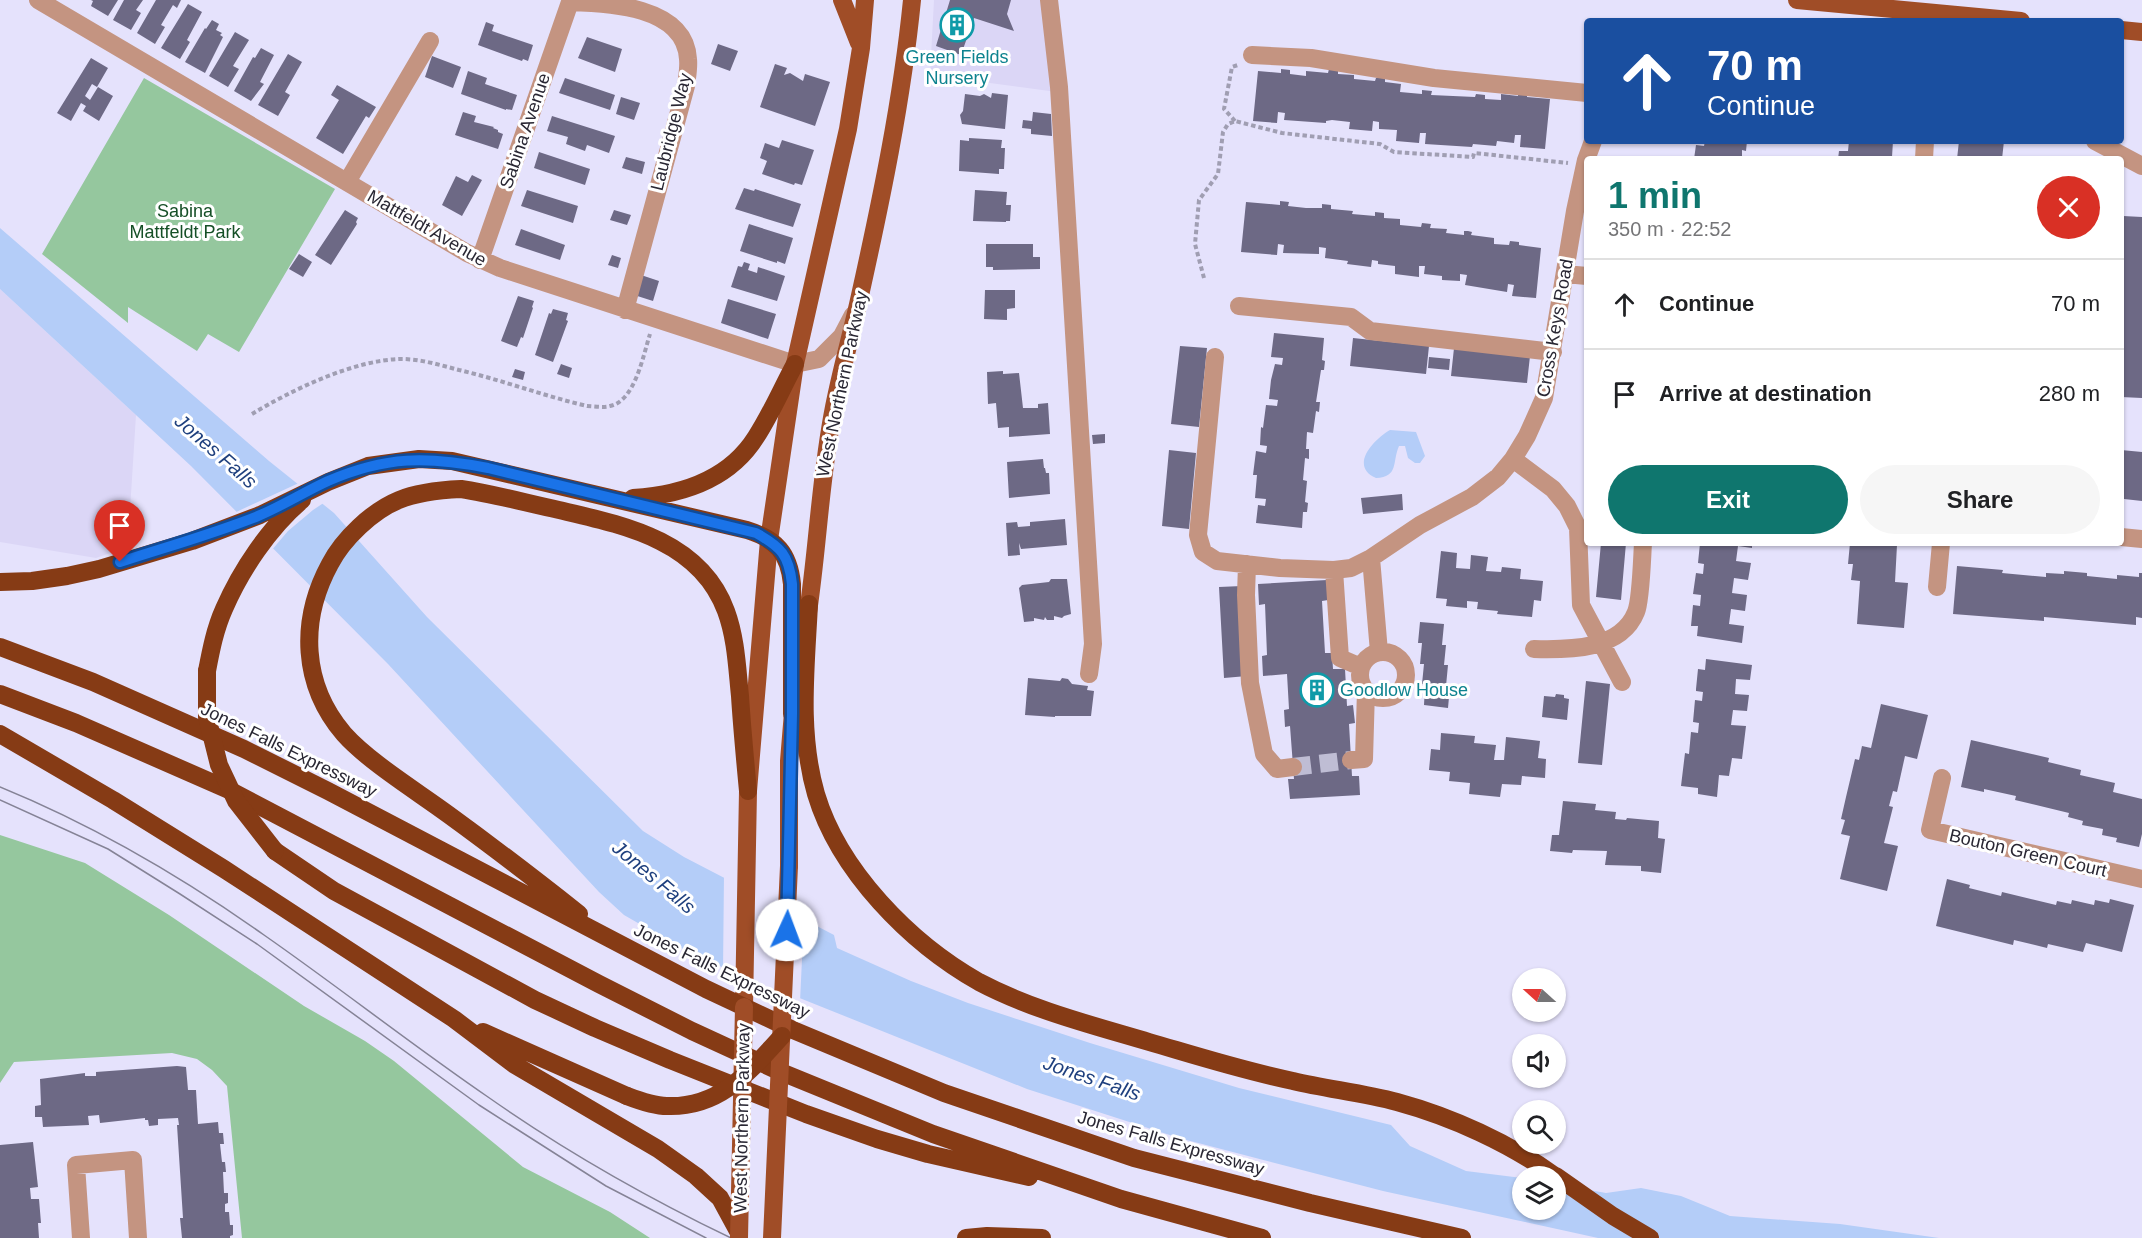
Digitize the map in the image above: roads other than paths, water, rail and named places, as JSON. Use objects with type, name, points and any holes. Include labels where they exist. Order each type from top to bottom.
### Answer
[{"type":"highway","points":[[616,500],[666,495],[703,482],[728,467],[756,438],[795,364]]},
{"type":"highway","points":[[0,582],[67,576],[99,569],[192,541],[260,515],[328,482],[368,466],[419,459],[452,461],[747,530],[769,540],[781,549],[791,571],[792,714]]},
{"type":"highway","points":[[328,482],[300,502],[278,525],[236,585],[223,610],[207,671],[207,717],[219,765],[236,801],[275,851],[334,891],[545,1005],[670,1060],[806,1114],[928,1154],[1121,1199],[1262,1238]]},
{"type":"highway","points":[[618,944],[500,852],[375,761],[345,735],[329,713],[315,687],[309,659],[310,628],[321,583],[330,562],[360,526],[398,500],[437,490],[461,489],[615,523],[661,540],[675,549],[705,575],[719,596],[728,619],[736,661],[748,791]]},
{"type":"highway","points":[[809,603],[804,700],[807,742],[816,793],[835,841],[858,878],[918,938],[949,962],[980,982],[1062,1016],[1228,1065],[1291,1081],[1396,1102],[1446,1119],[1509,1147],[1539,1166]]},
{"type":"highway","name":"Jones Falls Expressway","points":[[0,647],[93,682],[244,749],[706,989],[782,1024],[955,1097],[1134,1158],[1310,1203],[1462,1238]]},
{"type":"highway","points":[[0,694],[76,723],[229,790],[599,984],[692,1031],[781,1072],[933,1134],[1121,1199]]},
{"type":"highway","points":[[0,734],[224,869],[454,1019],[515,1065],[658,1149],[696,1176],[720,1198],[739,1235]]},
{"type":"highway","points":[[454,1019],[627,1096],[667,1107],[688,1105],[713,1098],[743,1078],[782,1036]]},
{"type":"highway","points":[[1566,1184],[1650,1238]]},
{"type":"highway","points":[[966,1238],[987,1236],[1042,1238]]},
{"type":"main road","points":[[842,0],[861,48]]},
{"type":"main road","name":"West Northern Parkway","points":[[739,1235],[748,791],[769,540],[795,364],[848,129],[861,48],[864,0]]},
{"type":"main road","name":"West Northern Parkway","points":[[772,1238],[789,866],[789,761],[792,714],[809,603],[821,489],[834,406],[859,304],[892,142],[904,77],[912,0]]},
{"type":"main road","points":[[1797,0],[1989,18]]},
{"type":"main road","points":[[2124,30],[2142,32]]},
{"type":"street","name":"Mattfeldt Avenue","points":[[38,0],[480,260],[625,310],[795,364]]},
{"type":"street","points":[[1049,0],[1059,87],[1093,644],[1089,674]]},
{"type":"street","name":"Sabina Avenue","points":[[480,260],[570,2]]},
{"type":"street","name":"Laubridge Way","points":[[570,2],[628,7],[657,16],[666,22],[683,41],[688,57],[686,86],[625,310]]},
{"type":"street","points":[[347,182],[430,41]]},
{"type":"street","points":[[1252,55],[1311,58],[1434,78],[1584,93]]},
{"type":"street","points":[[2101,144],[2123,156]]},
{"type":"street","points":[[2124,156],[2142,166]]},
{"type":"street","name":"Cross Keys Road","points":[[1215,357],[1198,535],[1203,552],[1217,561],[1280,568],[1334,570],[1351,568],[1371,558],[1420,525],[1472,497],[1498,477],[1513,459],[1527,436],[1544,398],[1584,171]]},
{"type":"street","points":[[1565,274],[1584,276]]},
{"type":"street","points":[[795,364],[819,359],[829,351],[842,336],[859,304]]},
{"type":"street","points":[[1239,306],[1351,317],[1370,331],[1552,352]]},
{"type":"street","points":[[1513,459],[1553,489],[1567,506],[1578,528],[1581,606],[1622,682]]},
{"type":"street","points":[[2124,537],[2142,539]]},
{"type":"street","points":[[1534,649],[1568,650],[1601,642],[1622,632],[1637,611],[1643,546]]},
{"type":"street","points":[[1937,587],[1941,546]]},
{"type":"street","points":[[1371,558],[1379,652]]},
{"type":"street","points":[[1247,564],[1250,683],[1264,754],[1277,769],[1293,767]]},
{"type":"street","points":[[1334,570],[1340,658],[1362,667]]},
{"type":"street","points":[[1379,652],[1391,653],[1401,660],[1406,671],[1405,683],[1398,693],[1388,698],[1375,697],[1366,690],[1360,679],[1362,667],[1369,657],[1379,652]]},
{"type":"street","points":[[1351,760],[1364,759],[1366,690]]},
{"type":"street","name":"Bouton Green Court","points":[[1942,778],[1930,830],[2142,879]]},
{"type":"street","points":[[81,1238],[76,1165],[133,1160],[138,1238]]},
{"type":"water","name":"Jones Falls","points":[[0,228],[269,461],[334,513],[427,617],[643,831],[684,857],[834,935],[837,948],[911,981],[968,1003],[1090,1043],[1239,1088],[1391,1125],[1410,1146],[1466,1171],[1512,1177],[1512,1219],[1383,1191],[1179,1138],[1027,1089],[697,957],[624,915],[599,892],[388,664],[191,466],[0,289]]},
{"type":"water","points":[[1390,430],[1416,432],[1425,456],[1420,463],[1415,463],[1408,458],[1405,446],[1399,446],[1392,472],[1376,478],[1364,467],[1364,460],[1371,446]]},
{"type":"water","name":"Jones Falls","points":[[1566,1186],[1606,1193],[1641,1188],[1681,1196],[1730,1216],[1840,1224],[1939,1238],[1598,1238],[1516,1220],[1566,1220]]},
{"type":"tunnel","points":[[1293,767],[1351,760]]},
{"type":"tram line","points":[[0,787],[103,835],[169,873],[264,935],[460,1077],[546,1136],[637,1190],[731,1238]]},
{"type":"tram line","points":[[0,800],[108,849],[257,944],[479,1105],[606,1186],[706,1238]]},
{"type":"place","name":"Green Fields Nursery","points":[[957,25]]},
{"type":"place","name":"Goodlow House","points":[[1317,690]]},
{"type":"park label","name":"Sabina Mattfeldt Park","points":[[185,221]]}]
